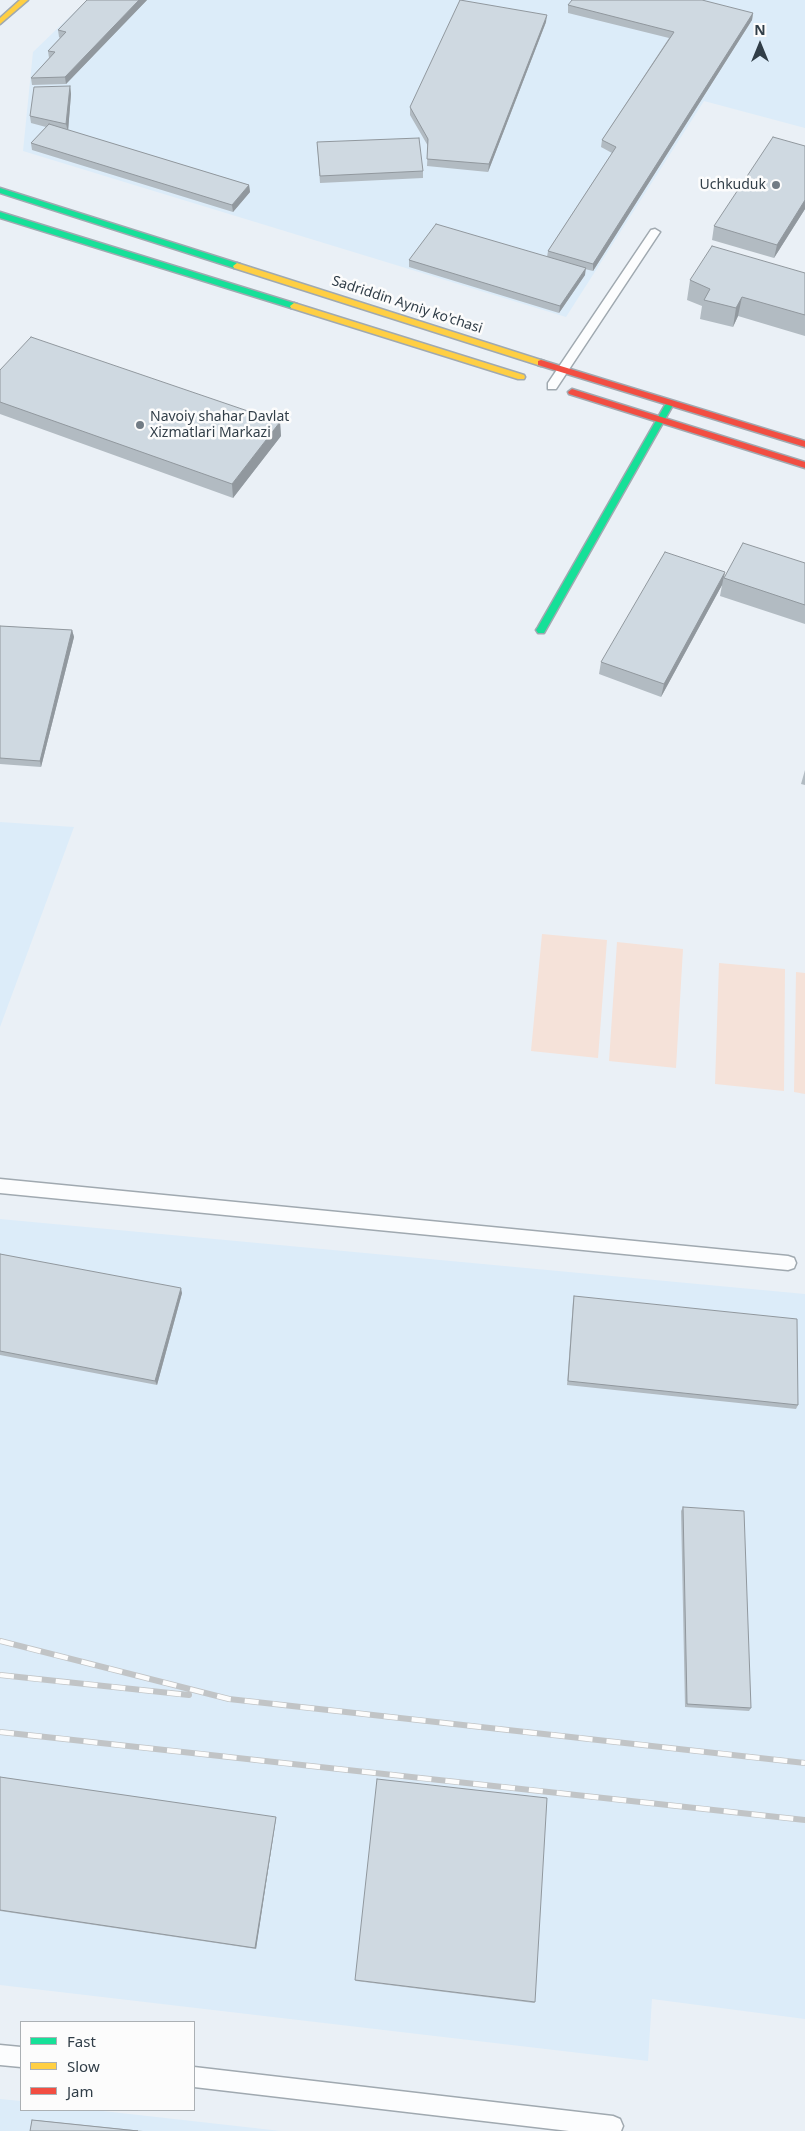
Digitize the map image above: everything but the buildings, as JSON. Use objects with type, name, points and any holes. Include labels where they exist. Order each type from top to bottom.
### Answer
[{"type":"main road","points":[[0,22],[24,0]]},
{"type":"main road","name":"Sadriddin Ayniy ko'chasi","points":[[0,190],[563,370],[805,444]]},
{"type":"main road","points":[[0,215],[805,465]]},
{"type":"main road","points":[[541,630],[671,402]]},
{"type":"lane","points":[[543,383],[563,370],[654,232]]},
{"type":"lane","points":[[0,1186],[788,1263]]},
{"type":"lane","points":[[0,2054],[20,2057]]},
{"type":"lane","points":[[195,2077],[613,2126]]},
{"type":"shaded area","points":[[87,0],[805,0],[805,128],[704,101],[566,317],[23,151],[33,52]]},
{"type":"shaded area","points":[[0,822],[74,827],[0,1027]]},
{"type":"shaded area","points":[[542,934],[607,940],[598,1058],[531,1051]]},
{"type":"shaded area","points":[[617,942],[683,949],[676,1068],[609,1061]]},
{"type":"shaded area","points":[[719,963],[785,969],[784,1091],[715,1084]]},
{"type":"shaded area","points":[[796,972],[805,973],[805,1094],[794,1092]]},
{"type":"shaded area","points":[[0,1219],[805,1294],[805,2019],[652,1999],[648,2061],[0,1985]]},
{"type":"shaded area","points":[[0,2099],[20,2101],[20,2111],[103,2111],[281,2131],[0,2131]]},
{"type":"railway","points":[[0,1641],[229,1699],[805,1763]]},
{"type":"railway","points":[[0,1675],[189,1695]]},
{"type":"railway","points":[[0,1732],[805,1820]]},
{"type":"traffic: fast","points":[[0,190],[237,266]]},
{"type":"traffic: fast","points":[[0,215],[294,306]]},
{"type":"traffic: fast","points":[[541,630],[669,405]]},
{"type":"traffic: slow","points":[[0,22],[24,0]]},
{"type":"traffic: slow","points":[[237,266],[541,363]]},
{"type":"traffic: slow","points":[[294,306],[521,377]]},
{"type":"traffic: jam","points":[[541,363],[805,444]]},
{"type":"traffic: jam","points":[[572,392],[805,465]]},
{"type":"place","name":"Uchkuduk","points":[[776,185]]},
{"type":"place","name":"Navoiy shahar Davlat Xizmatlari Markazi","points":[[140,425]]}]
